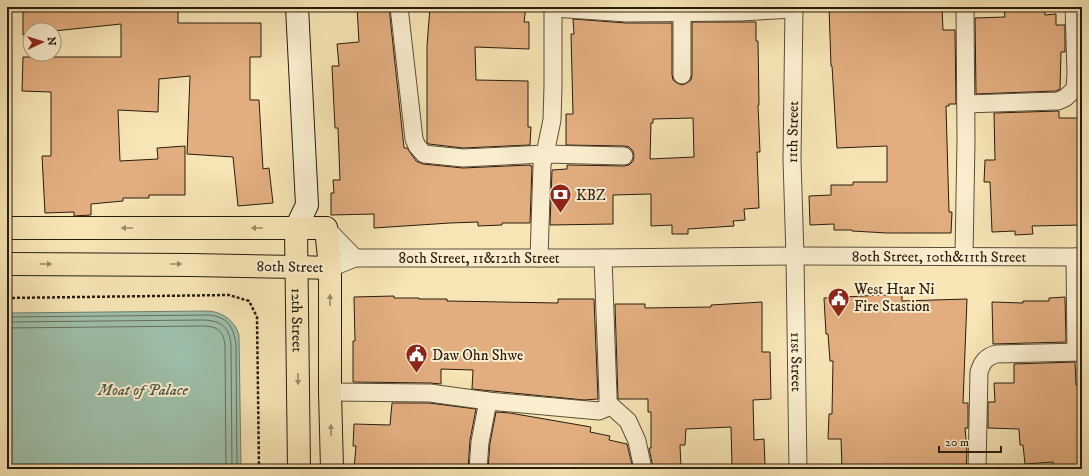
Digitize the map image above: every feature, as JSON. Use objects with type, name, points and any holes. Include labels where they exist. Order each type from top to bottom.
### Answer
[{"type":"main road","points":[[297,7],[307,204],[326,228],[330,268],[330,392],[332,469]]},
{"type":"main road","name":"12th Street","points":[[300,469],[296,228],[307,204]]},
{"type":"main road","points":[[7,228],[326,228]]},
{"type":"main road","name":"80th Street","points":[[7,264],[184,264],[330,268]]},
{"type":"street","points":[[399,7],[414,139],[417,146],[424,154],[463,158],[545,154],[624,156]]},
{"type":"street","points":[[964,256],[966,104],[965,7]]},
{"type":"street","points":[[966,104],[1058,101],[1065,98],[1075,89],[1074,7]]},
{"type":"street","points":[[539,258],[540,188],[542,165],[552,120],[553,8],[627,13],[683,10],[740,12],[794,8]]},
{"type":"street","name":"11th Street","points":[[794,8],[792,160],[795,256]]},
{"type":"street","points":[[682,75],[683,10]]},
{"type":"street","points":[[326,228],[355,258]]},
{"type":"street","name":"80th Street, 10th&11th Street","points":[[603,258],[795,256],[1079,257]]},
{"type":"street","name":"11st Street","points":[[795,256],[798,469]]},
{"type":"street","points":[[977,469],[979,372],[982,364],[988,357],[996,354],[1079,352],[1079,257]]},
{"type":"street","name":"80th Street, 11&12th Street","points":[[355,258],[603,258]]},
{"type":"street","name":"80th Street","points":[[330,268],[355,258]]},
{"type":"street","points":[[330,392],[430,393],[488,401],[599,411],[606,408],[608,403],[603,258]]},
{"type":"street","points":[[478,469],[480,442],[488,401]]},
{"type":"street","points":[[608,403],[628,421],[637,441],[642,469]]},
{"type":"path","points":[[7,298],[229,295],[249,301],[257,317],[259,469]]},
{"type":"water","name":"Moat of Palace","points":[[208,311],[219,313],[228,318],[235,325],[239,335],[241,469],[7,469],[7,313]]},
{"type":"building","points":[[55,7],[178,7],[178,23],[261,23],[261,57],[250,57],[250,100],[259,100],[263,169],[269,168],[273,203],[238,206],[233,157],[187,154],[190,76],[159,79],[158,112],[118,110],[120,161],[158,159],[157,148],[185,146],[185,195],[149,195],[149,198],[123,198],[123,201],[91,204],[91,215],[74,216],[74,212],[45,213],[42,156],[51,156],[51,92],[22,91],[23,62],[62,62],[62,57],[121,57],[121,24],[62,30],[62,22],[23,22],[23,12],[55,9]]},
{"type":"building","points":[[357,7],[389,7],[404,148],[407,148],[416,161],[423,164],[463,168],[532,166],[530,223],[502,223],[502,225],[478,226],[478,222],[374,228],[374,214],[331,215],[331,193],[334,193],[333,180],[340,180],[338,128],[335,128],[332,66],[339,66],[337,44],[359,42]]},
{"type":"building","points":[[430,7],[526,7],[524,22],[529,22],[529,49],[475,47],[476,80],[528,81],[528,127],[531,127],[530,145],[463,148],[427,143],[427,46]]},
{"type":"building","points":[[829,7],[942,7],[943,30],[955,30],[956,104],[949,104],[949,106],[946,106],[949,212],[952,212],[951,233],[887,233],[834,230],[834,224],[810,225],[809,196],[831,195],[831,185],[853,185],[853,182],[887,182],[887,146],[837,148],[831,66]]},
{"type":"building","points":[[1004,7],[1044,7],[1045,15],[1056,14],[1056,25],[1065,25],[1065,52],[1061,52],[1060,89],[1056,91],[976,94],[975,18],[1005,17]]},
{"type":"building","points":[[573,19],[626,23],[672,23],[672,75],[673,80],[682,85],[691,80],[692,75],[692,22],[756,22],[756,41],[758,41],[760,152],[757,152],[759,208],[744,209],[745,220],[733,221],[734,226],[688,229],[688,234],[672,234],[672,225],[651,226],[651,194],[613,195],[613,224],[550,225],[552,170],[567,169],[567,165],[624,166],[629,165],[633,161],[634,157],[633,151],[629,147],[625,146],[566,145],[566,114],[573,114],[571,34],[574,34]],"holes":[[[693,118],[694,157],[650,159],[651,123],[653,123],[653,119]]]},
{"type":"building","points":[[1059,111],[1059,118],[1082,118],[1082,142],[1078,142],[1081,225],[1032,226],[1033,234],[1015,235],[1015,231],[992,232],[990,182],[984,182],[985,160],[995,160],[994,113]]},
{"type":"building","points":[[902,294],[902,301],[967,299],[963,403],[968,403],[968,428],[965,428],[967,452],[966,469],[900,467],[900,469],[842,469],[841,439],[828,439],[829,414],[832,414],[833,361],[830,361],[828,334],[826,334],[824,298]]},
{"type":"building","points":[[394,296],[394,298],[447,299],[447,301],[558,303],[558,299],[594,299],[598,399],[584,400],[472,389],[473,370],[441,369],[441,384],[353,382],[353,341],[355,341],[354,297]]},
{"type":"building","points":[[1065,297],[1066,342],[993,344],[992,302],[1023,303],[1023,301],[1049,301],[1049,298]]},
{"type":"building","points":[[762,302],[762,352],[770,352],[771,399],[753,400],[754,440],[764,439],[765,465],[732,466],[731,427],[686,429],[685,445],[680,445],[681,467],[653,467],[649,448],[651,448],[651,412],[648,412],[648,399],[618,399],[615,304],[645,304],[645,308],[711,307],[711,305]]},
{"type":"building","points":[[1075,362],[1076,385],[1079,385],[1082,428],[1082,445],[1079,469],[1052,469],[1053,462],[1025,464],[1023,445],[1020,445],[1019,429],[988,428],[988,402],[995,402],[994,383],[1014,383],[1014,364]]},
{"type":"building","points":[[392,403],[429,403],[476,409],[470,440],[468,469],[354,469],[356,446],[353,446],[354,424],[390,425]]},
{"type":"building","points":[[496,412],[591,427],[590,432],[610,436],[609,440],[627,444],[633,469],[488,469],[490,443]]},
{"type":"place","name":"KBZ","points":[[560,214]]},
{"type":"place","name":"West Htar Ni Fire Stastion","points":[[838,318]]},
{"type":"place","name":"Daw Ohn Shwe","points":[[416,374]]}]
